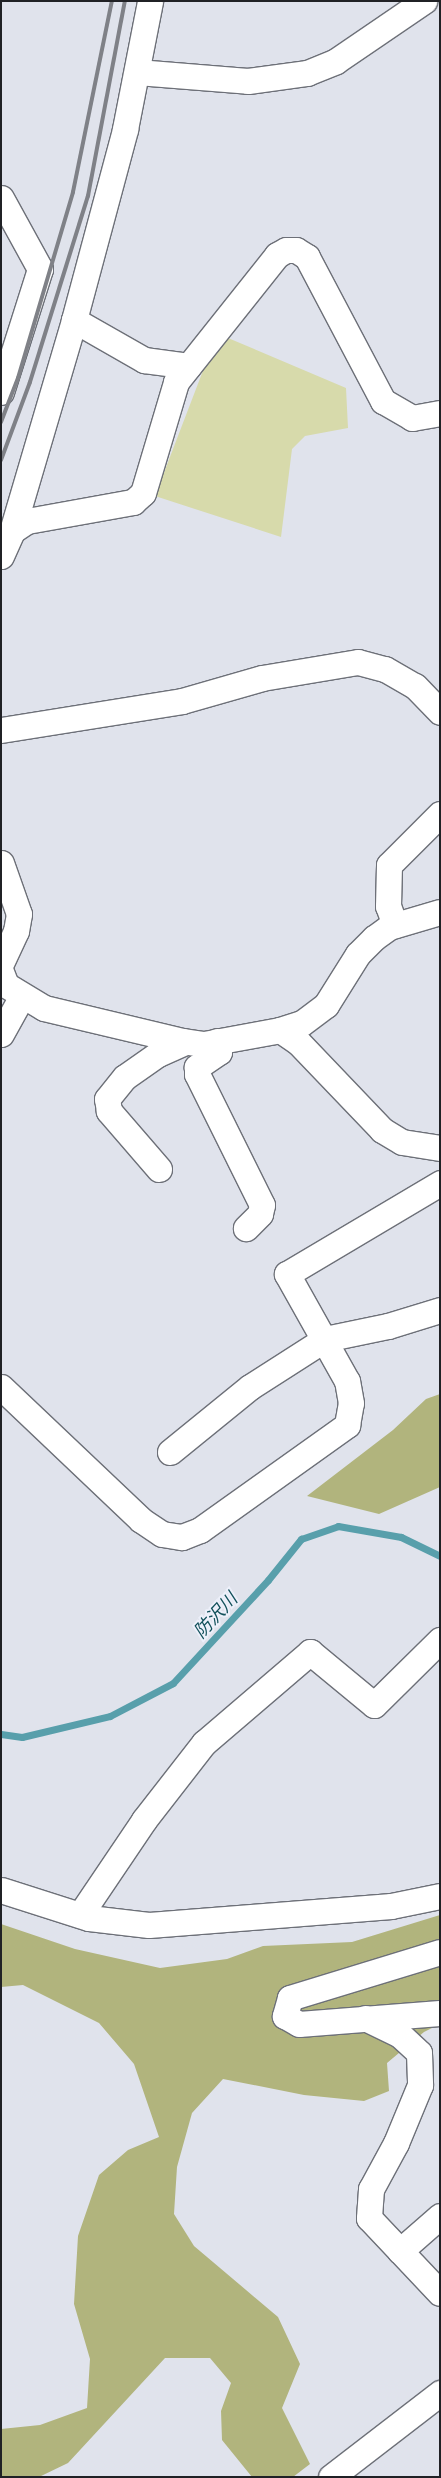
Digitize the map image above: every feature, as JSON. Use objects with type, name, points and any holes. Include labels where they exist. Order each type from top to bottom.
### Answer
[{"type":"street","points":[[1,556],[12,531],[74,320],[138,72],[150,1]]},
{"type":"street","points":[[138,72],[248,81],[308,72],[336,61],[424,1]]},
{"type":"street","points":[[1,198],[40,269],[1,392]]},
{"type":"street","points":[[12,531],[27,521],[133,502],[143,493],[176,382],[277,255],[296,250],[307,257],[383,401],[412,418],[440,413]]},
{"type":"street","points":[[74,320],[144,360],[189,366]]},
{"type":"street","points":[[1,730],[182,701],[262,678],[358,662],[385,669],[435,700]]},
{"type":"street","points":[[395,925],[388,906],[386,884],[388,864],[440,814]]},
{"type":"street","points":[[1,863],[19,914],[16,931],[2,962],[6,985],[44,1008],[185,1042],[204,1044],[280,1030],[302,1023],[326,1005],[358,954],[374,938],[395,925],[440,912]]},
{"type":"street","points":[[1,1034],[22,996]]},
{"type":"street","points":[[280,1030],[298,1042],[382,1130],[402,1142],[440,1148]]},
{"type":"street","points":[[217,1041],[219,1052],[197,1067],[197,1074],[262,1205],[260,1214],[246,1228]]},
{"type":"street","points":[[159,1169],[109,1111],[107,1099],[125,1077],[158,1054],[185,1042]]},
{"type":"street","points":[[1,1387],[141,1520],[162,1534],[182,1537],[222,1515],[347,1425],[351,1403],[347,1381],[287,1274],[440,1183]]},
{"type":"street","points":[[170,1452],[250,1386],[325,1339],[388,1326],[440,1310]]},
{"type":"street","points":[[80,1915],[144,1820],[204,1743],[310,1652],[374,1705],[440,1640]]},
{"type":"street","points":[[1,1890],[80,1915],[149,1924],[391,1906],[440,1896]]},
{"type":"street","points":[[440,1952],[290,1998],[285,2016],[299,2024],[440,2013]]},
{"type":"street","points":[[365,2018],[400,2036],[418,2053],[420,2085],[396,2143],[371,2189],[369,2218],[440,2292]]},
{"type":"street","points":[[400,2250],[440,2216]]},
{"type":"street","points":[[331,2477],[440,2393]]},
{"type":"green space","points":[[228,338],[346,388],[348,428],[305,436],[292,449],[281,537],[155,496],[209,355]]},
{"type":"green space","points":[[440,1394],[440,1487],[379,1514],[307,1496],[393,1430],[426,1399]]},
{"type":"green space","points":[[440,1915],[440,2024],[424,2032],[387,2063],[389,2091],[364,2101],[304,2095],[223,2079],[192,2113],[177,2167],[174,2214],[194,2246],[278,2317],[300,2364],[282,2408],[310,2464],[293,2477],[252,2477],[222,2440],[221,2411],[231,2383],[210,2358],[165,2358],[68,2463],[39,2477],[1,2477],[1,2429],[40,2425],[87,2408],[90,2359],[74,2304],[78,2236],[99,2175],[128,2150],[159,2137],[134,2064],[99,2023],[23,1985],[1,1987],[1,1924],[75,1949],[160,1968],[227,1959],[263,1946],[352,1942]]},
{"type":"waterway","name":"防沢川","points":[[1,1734],[22,1737],[110,1716],[173,1683],[268,1580],[301,1539],[338,1526],[401,1537],[440,1556]]},
{"type":"railway","points":[[1,422],[18,378],[73,192],[112,1]]},
{"type":"railway","points":[[1,460],[30,382],[88,196],[125,1]]}]
